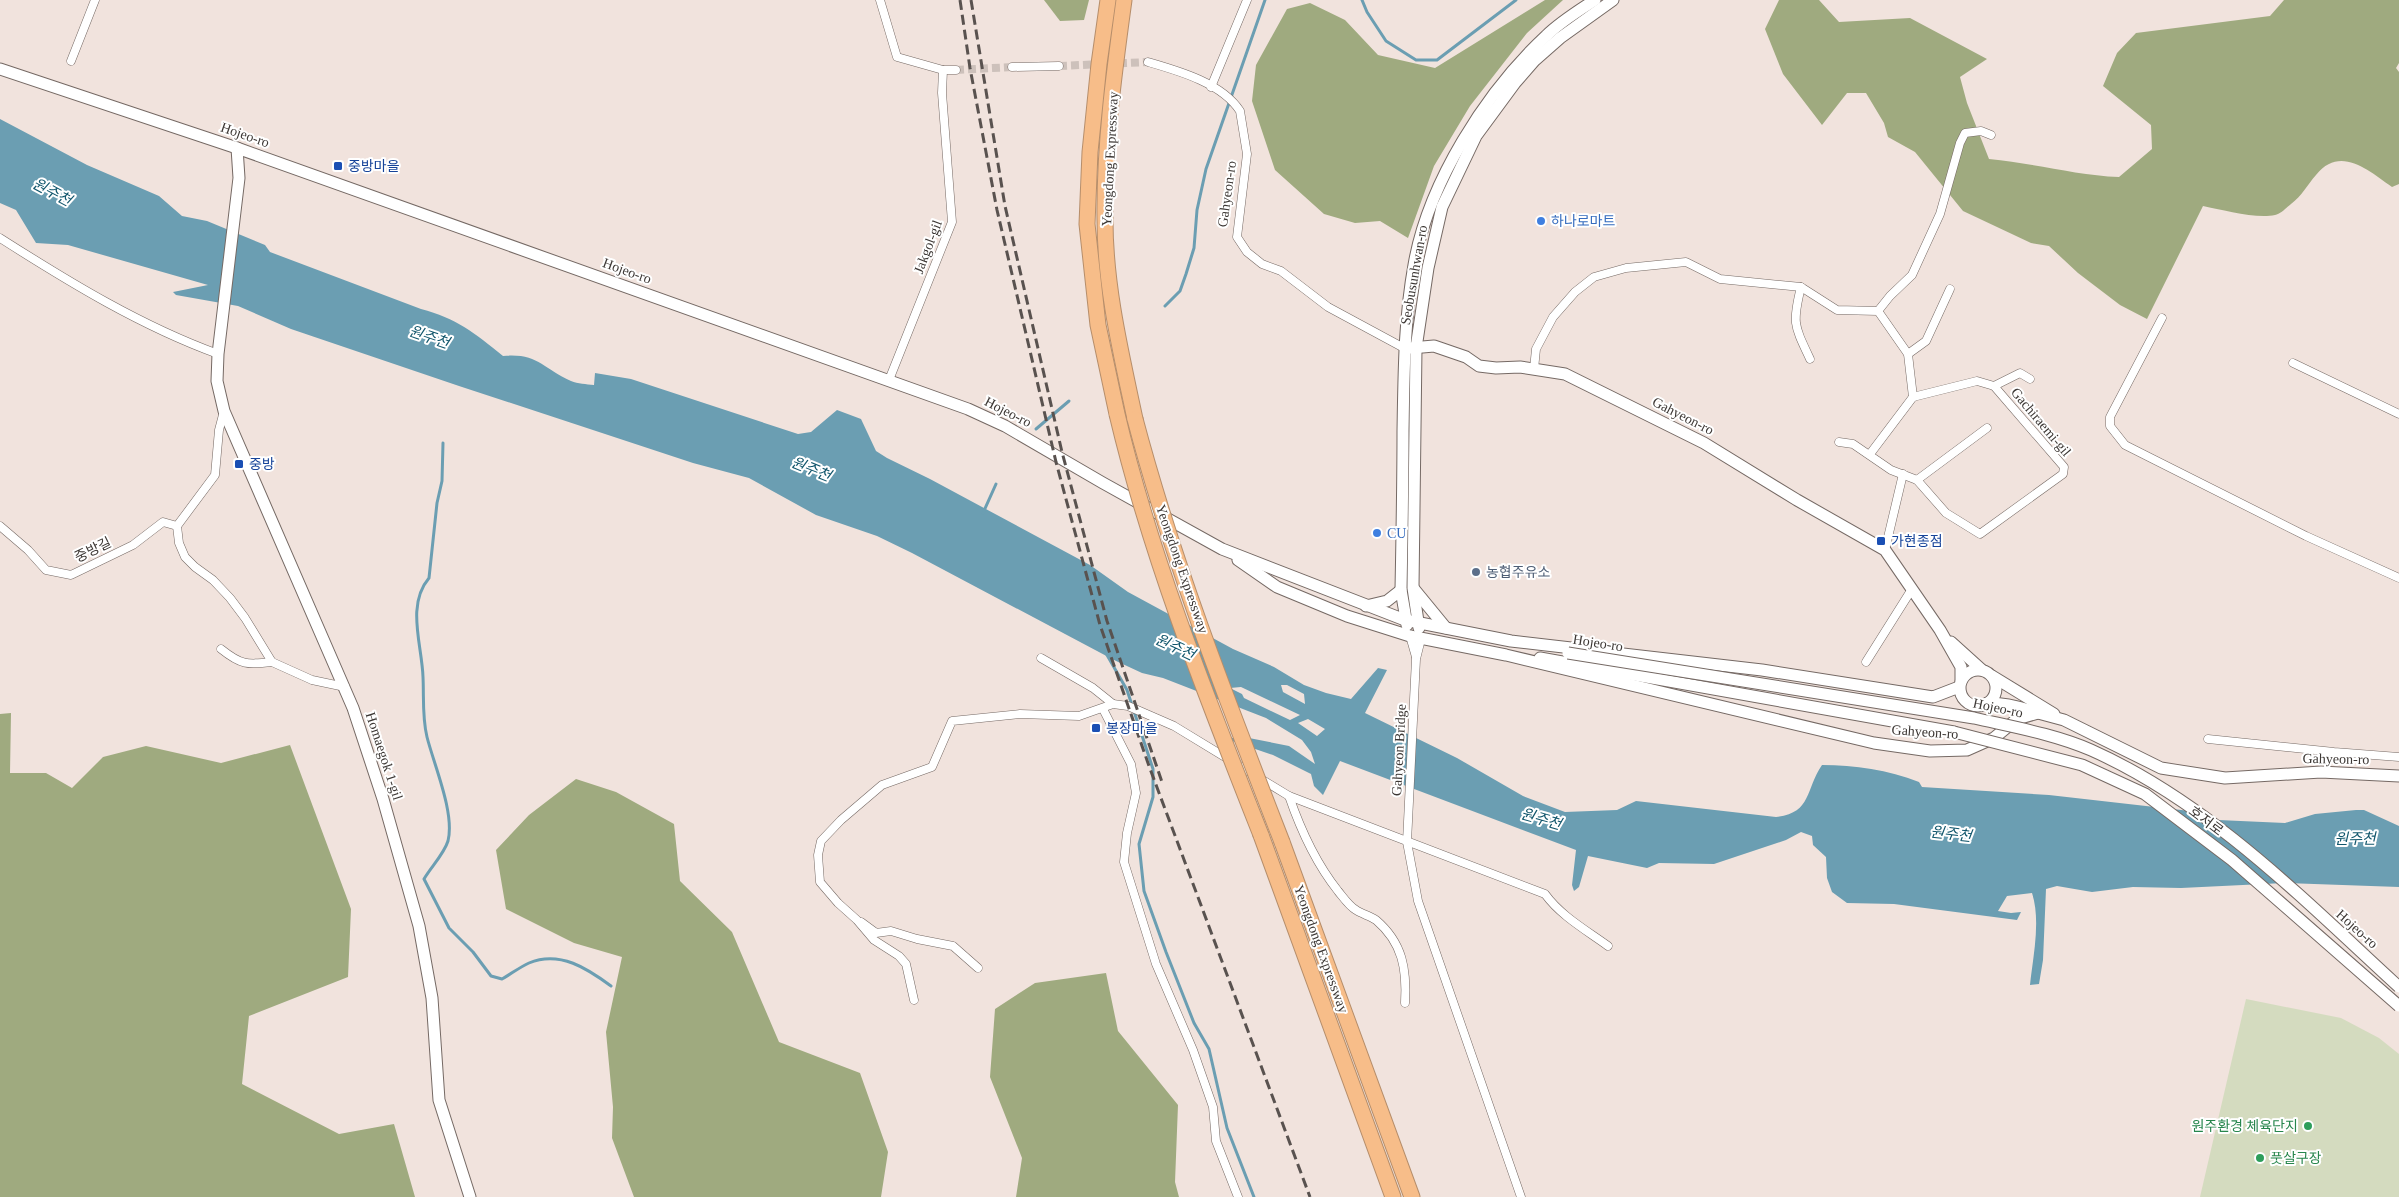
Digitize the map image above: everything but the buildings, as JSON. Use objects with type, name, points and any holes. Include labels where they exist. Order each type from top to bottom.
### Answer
[{"type":"highway","name":"Yeongdong Expressway","points":[[1108,0],[1094,113],[1087,224],[1098,325],[1117,414],[1129,464],[1170,590],[1393,1197]]},
{"type":"highway","name":"Yeongdong Expressway","points":[[1124,0],[1107,146],[1105,221],[1113,320],[1135,418],[1162,513],[1225,692],[1412,1197]]},
{"type":"street","points":[[71,60],[95,0]]},
{"type":"street","points":[[880,0],[897,57],[943,70],[956,70]]},
{"type":"street","points":[[1211,87],[1247,0]]},
{"type":"street","name":"Seobusunhwan-ro","points":[[1416,638],[1418,622],[1407,589],[1404,348],[1414,264],[1432,203],[1446,172],[1484,108],[1504,80],[1547,34],[1595,0]]},
{"type":"street","name":"Seobusunhwan-ro","points":[[1416,638],[1405,620],[1416,348],[1428,268],[1442,207],[1476,136],[1515,83],[1535,60],[1560,38],[1613,0]]},
{"type":"street","name":"Gahyeon-ro","points":[[1148,62],[1178,71],[1211,87],[1236,105],[1240,111],[1247,154],[1236,237],[1247,252],[1262,264],[1281,272],[1328,307],[1404,348],[1434,346],[1466,356],[1479,366],[1496,368],[1520,367],[1565,374],[1704,443],[1797,500],[1885,550],[1940,630]]},
{"type":"street","points":[[1012,67],[1059,66]]},
{"type":"street","name":"Hojeo-ro","points":[[0,68],[237,148],[889,380],[1005,426],[1222,549],[1277,587],[1347,616],[1416,638],[1506,655],[1561,657],[1974,718],[2036,732],[2090,750],[2181,800],[2225,833],[2399,987]]},
{"type":"street","name":"Jakgol-gil","points":[[889,380],[952,222],[943,70]]},
{"type":"street","points":[[1878,312],[1890,296],[1912,274],[1940,214],[1960,144],[1965,133],[1981,132],[1991,135]]},
{"type":"street","name":"Homaegok 1-gil","points":[[237,148],[239,178],[218,354],[217,381],[224,411],[345,687],[383,799],[419,926],[432,998],[439,1100],[470,1197]]},
{"type":"street","points":[[0,238],[83,290],[189,343],[218,354]]},
{"type":"street","points":[[1534,369],[1536,349],[1553,316],[1576,292],[1594,277],[1626,268],[1686,262],[1720,278],[1801,287],[1837,310],[1878,312]]},
{"type":"street","points":[[1801,287],[1794,316],[1798,333],[1810,359]]},
{"type":"street","points":[[1908,354],[1926,341],[1950,290]]},
{"type":"street","points":[[1870,454],[1913,397],[1908,354],[1878,312]]},
{"type":"street","points":[[2162,318],[2110,417],[2110,426],[2125,445],[2306,536],[2399,578]]},
{"type":"street","points":[[2293,363],[2399,414]]},
{"type":"street","points":[[1994,386],[2020,373],[2030,379]]},
{"type":"street","name":"Gachiraemi-gil","points":[[1840,442],[1853,444],[1891,470],[1917,480],[1946,512],[1980,534],[2064,474],[2064,467],[1994,386],[1977,380],[1913,397]]},
{"type":"street","points":[[224,411],[219,430],[215,475],[176,526],[179,543],[185,557],[213,580],[230,598],[245,618],[272,662]]},
{"type":"street","points":[[1917,480],[1988,428]]},
{"type":"street","points":[[1885,550],[1903,474]]},
{"type":"street","name":"중방길","points":[[0,526],[22,544],[46,570],[71,575],[133,545],[163,522],[176,526]]},
{"type":"street","name":"Hojeo-ro","points":[[1222,549],[1405,620],[1511,642],[1561,657]]},
{"type":"street","points":[[1366,606],[1387,601],[1407,589],[1446,628]]},
{"type":"street","points":[[1866,662],[1912,589]]},
{"type":"street","points":[[1940,630],[1982,670],[2064,720]]},
{"type":"street","points":[[1940,630],[1961,667],[1960,684],[1962,698],[1971,705],[2001,703],[2038,713]]},
{"type":"street","points":[[1416,638],[1416,659]]},
{"type":"street","points":[[1416,638],[1416,659]]},
{"type":"street","points":[[221,649],[235,660],[247,665],[272,662],[312,680],[345,687]]},
{"type":"street","points":[[1561,657],[1762,670],[1933,697],[1960,684],[1969,671],[1982,670]]},
{"type":"street","name":"Gahyeon-ro","points":[[1561,657],[1874,743],[1930,751],[1967,750],[1994,738],[2017,720],[2038,713],[2064,720],[2161,768],[2225,778],[2321,772],[2399,776]]},
{"type":"street","name":"호저로","points":[[1561,657],[1954,732],[2082,765],[2145,794],[2232,860],[2399,1006]]},
{"type":"street","points":[[1041,658],[1094,688],[1113,704],[1128,706],[1174,726],[1289,796],[1545,894],[1552,904],[1571,921],[1608,946]]},
{"type":"street","name":"Gahyeon Bridge","points":[[1416,659],[1407,842],[1418,901],[1521,1197]]},
{"type":"street","points":[[1987,703],[1995,695],[1996,688],[1992,676]]},
{"type":"street","points":[[978,968],[962,951],[953,946],[917,939],[891,931],[876,933],[857,920],[838,903],[820,882],[818,855],[822,841],[841,820],[882,785],[932,767],[952,721],[1020,714],[1078,716],[1113,704]]},
{"type":"street","points":[[1103,709],[1131,764],[1136,793],[1126,833],[1124,862],[1156,964],[1193,1050],[1213,1107],[1216,1141],[1238,1197]]},
{"type":"street","points":[[2208,739],[2399,757]]},
{"type":"street","points":[[1289,796],[1303,836],[1333,884],[1353,909],[1376,920],[1396,946],[1403,959],[1407,976],[1405,1003]]},
{"type":"street","points":[[857,920],[874,940],[899,956],[906,964],[914,1000]]},
{"type":"green space","points":[[1044,0],[1089,0],[1084,20],[1060,21]]},
{"type":"green space","points":[[1545,0],[1563,0],[1527,33],[1470,106],[1434,166],[1408,238],[1380,221],[1355,223],[1324,214],[1275,170],[1252,101],[1256,65],[1287,9],[1310,3],[1345,20],[1378,55],[1435,68]]},
{"type":"green space","points":[[1779,0],[1819,0],[1839,22],[1910,18],[1987,59],[1960,77],[1967,103],[1989,159],[2086,174],[2119,177],[2152,149],[2151,125],[2103,86],[2117,53],[2136,33],[2270,16],[2284,0],[2399,0],[2399,63],[2396,68],[2399,72],[2399,184],[2392,187],[2354,163],[2335,162],[2325,166],[2298,198],[2277,214],[2267,216],[2249,215],[2203,206],[2147,319],[2120,305],[2078,273],[2049,246],[2031,243],[1963,211],[1915,152],[1888,137],[1884,123],[1866,93],[1847,93],[1822,125],[1783,74],[1765,29]]},
{"type":"green space","points":[[11,713],[10,773],[46,773],[72,788],[103,757],[146,746],[221,763],[290,745],[351,909],[348,977],[249,1016],[242,1084],[339,1134],[394,1124],[415,1197],[0,1197],[0,714]]},
{"type":"green space","points":[[576,779],[616,792],[674,824],[680,881],[732,932],[779,1042],[860,1073],[888,1152],[881,1197],[634,1197],[612,1138],[613,1107],[606,1032],[622,957],[574,943],[506,909],[496,850],[529,815]]},
{"type":"green space","points":[[1106,973],[1118,1031],[1178,1105],[1175,1182],[1179,1197],[1016,1197],[1022,1158],[990,1077],[995,1009],[1035,983]]},
{"type":"green space","name":"원주환경 체육단지","points":[[2246,999],[2341,1018],[2379,1038],[2399,1054],[2399,1197],[2200,1197]]},
{"type":"water","name":"원주천","points":[[0,119],[87,165],[159,196],[182,216],[207,221],[265,245],[270,252],[445,317],[474,333],[503,356],[532,359],[574,382],[594,385],[595,373],[631,379],[798,434],[811,432],[837,410],[861,419],[876,451],[887,458],[1090,565],[1128,592],[1233,649],[1274,667],[1304,685],[1351,699],[1378,668],[1387,670],[1365,713],[1457,758],[1523,796],[1565,812],[1617,810],[1636,801],[1776,817],[1788,815],[1802,805],[1822,765],[1859,767],[1883,771],[1919,782],[1922,787],[2049,795],[2190,811],[2196,819],[2285,823],[2315,814],[2364,810],[2399,826],[2399,887],[2284,883],[2181,888],[2133,887],[2092,892],[2057,886],[2046,889],[2043,960],[2039,984],[2030,985],[2036,927],[2035,904],[2032,893],[2007,896],[1998,911],[2021,912],[2017,920],[1894,904],[1847,903],[1832,892],[1827,878],[1826,857],[1813,845],[1812,836],[1801,832],[1786,840],[1714,864],[1659,863],[1647,868],[1588,856],[1579,887],[1574,891],[1572,885],[1576,850],[1340,761],[1323,795],[1314,786],[1311,774],[1273,755],[1223,738],[1249,738],[1289,746],[1315,764],[1311,752],[1302,740],[1266,718],[1163,678],[1142,673],[912,553],[877,536],[816,515],[749,478],[693,463],[459,386],[291,329],[238,306],[176,295],[173,292],[208,285],[68,245],[36,243],[16,210],[0,203]],"holes":[[[1281,685],[1287,685],[1304,694],[1305,704],[1283,692]],[[1241,687],[1300,715],[1290,720],[1244,698],[1242,694],[1230,688]],[[1308,719],[1325,729],[1317,736],[1298,723]]]},
{"type":"waterway","points":[[1165,306],[1180,291],[1186,274],[1194,248],[1197,210],[1206,169],[1265,0]]},
{"type":"waterway","points":[[1362,0],[1367,12],[1386,41],[1416,60],[1437,60],[1516,0]]},
{"type":"waterway","points":[[1036,429],[1069,401]]},
{"type":"waterway","points":[[443,443],[442,481],[437,503],[429,578],[418,600],[417,626],[423,677],[425,730],[443,789],[449,817],[449,830],[446,846],[424,879],[449,928],[473,952],[491,976],[502,979],[529,963],[552,959],[573,963],[593,973],[611,986]]},
{"type":"waterway","points":[[983,513],[996,484]]},
{"type":"waterway","points":[[1107,655],[1127,690],[1153,769],[1153,797],[1139,844],[1144,891],[1194,1023],[1209,1049],[1227,1128],[1254,1197]]},
{"type":"tunnel","points":[[1059,66],[1148,62]]},
{"type":"tunnel","points":[[956,70],[1012,67]]},
{"type":"railway","points":[[960,0],[970,68],[997,210],[1056,462],[1100,625],[1149,766],[1310,1197]]},
{"type":"railway","points":[[971,0],[1005,206],[1062,452],[1107,621],[1163,785]]},
{"type":"place","name":"중방마을","points":[[338,166]]},
{"type":"place","name":"하나로마트","points":[[1541,221]]},
{"type":"place","name":"중방","points":[[239,464]]},
{"type":"place","name":"CU","points":[[1377,533]]},
{"type":"place","name":"가현종점","points":[[1881,541]]},
{"type":"place","name":"농협주유소","points":[[1476,572]]},
{"type":"place","name":"봉장마을","points":[[1096,728]]},
{"type":"place","name":"원주환경 체육단지","points":[[2308,1126]]},
{"type":"place","name":"풋살구장","points":[[2260,1158]]}]
